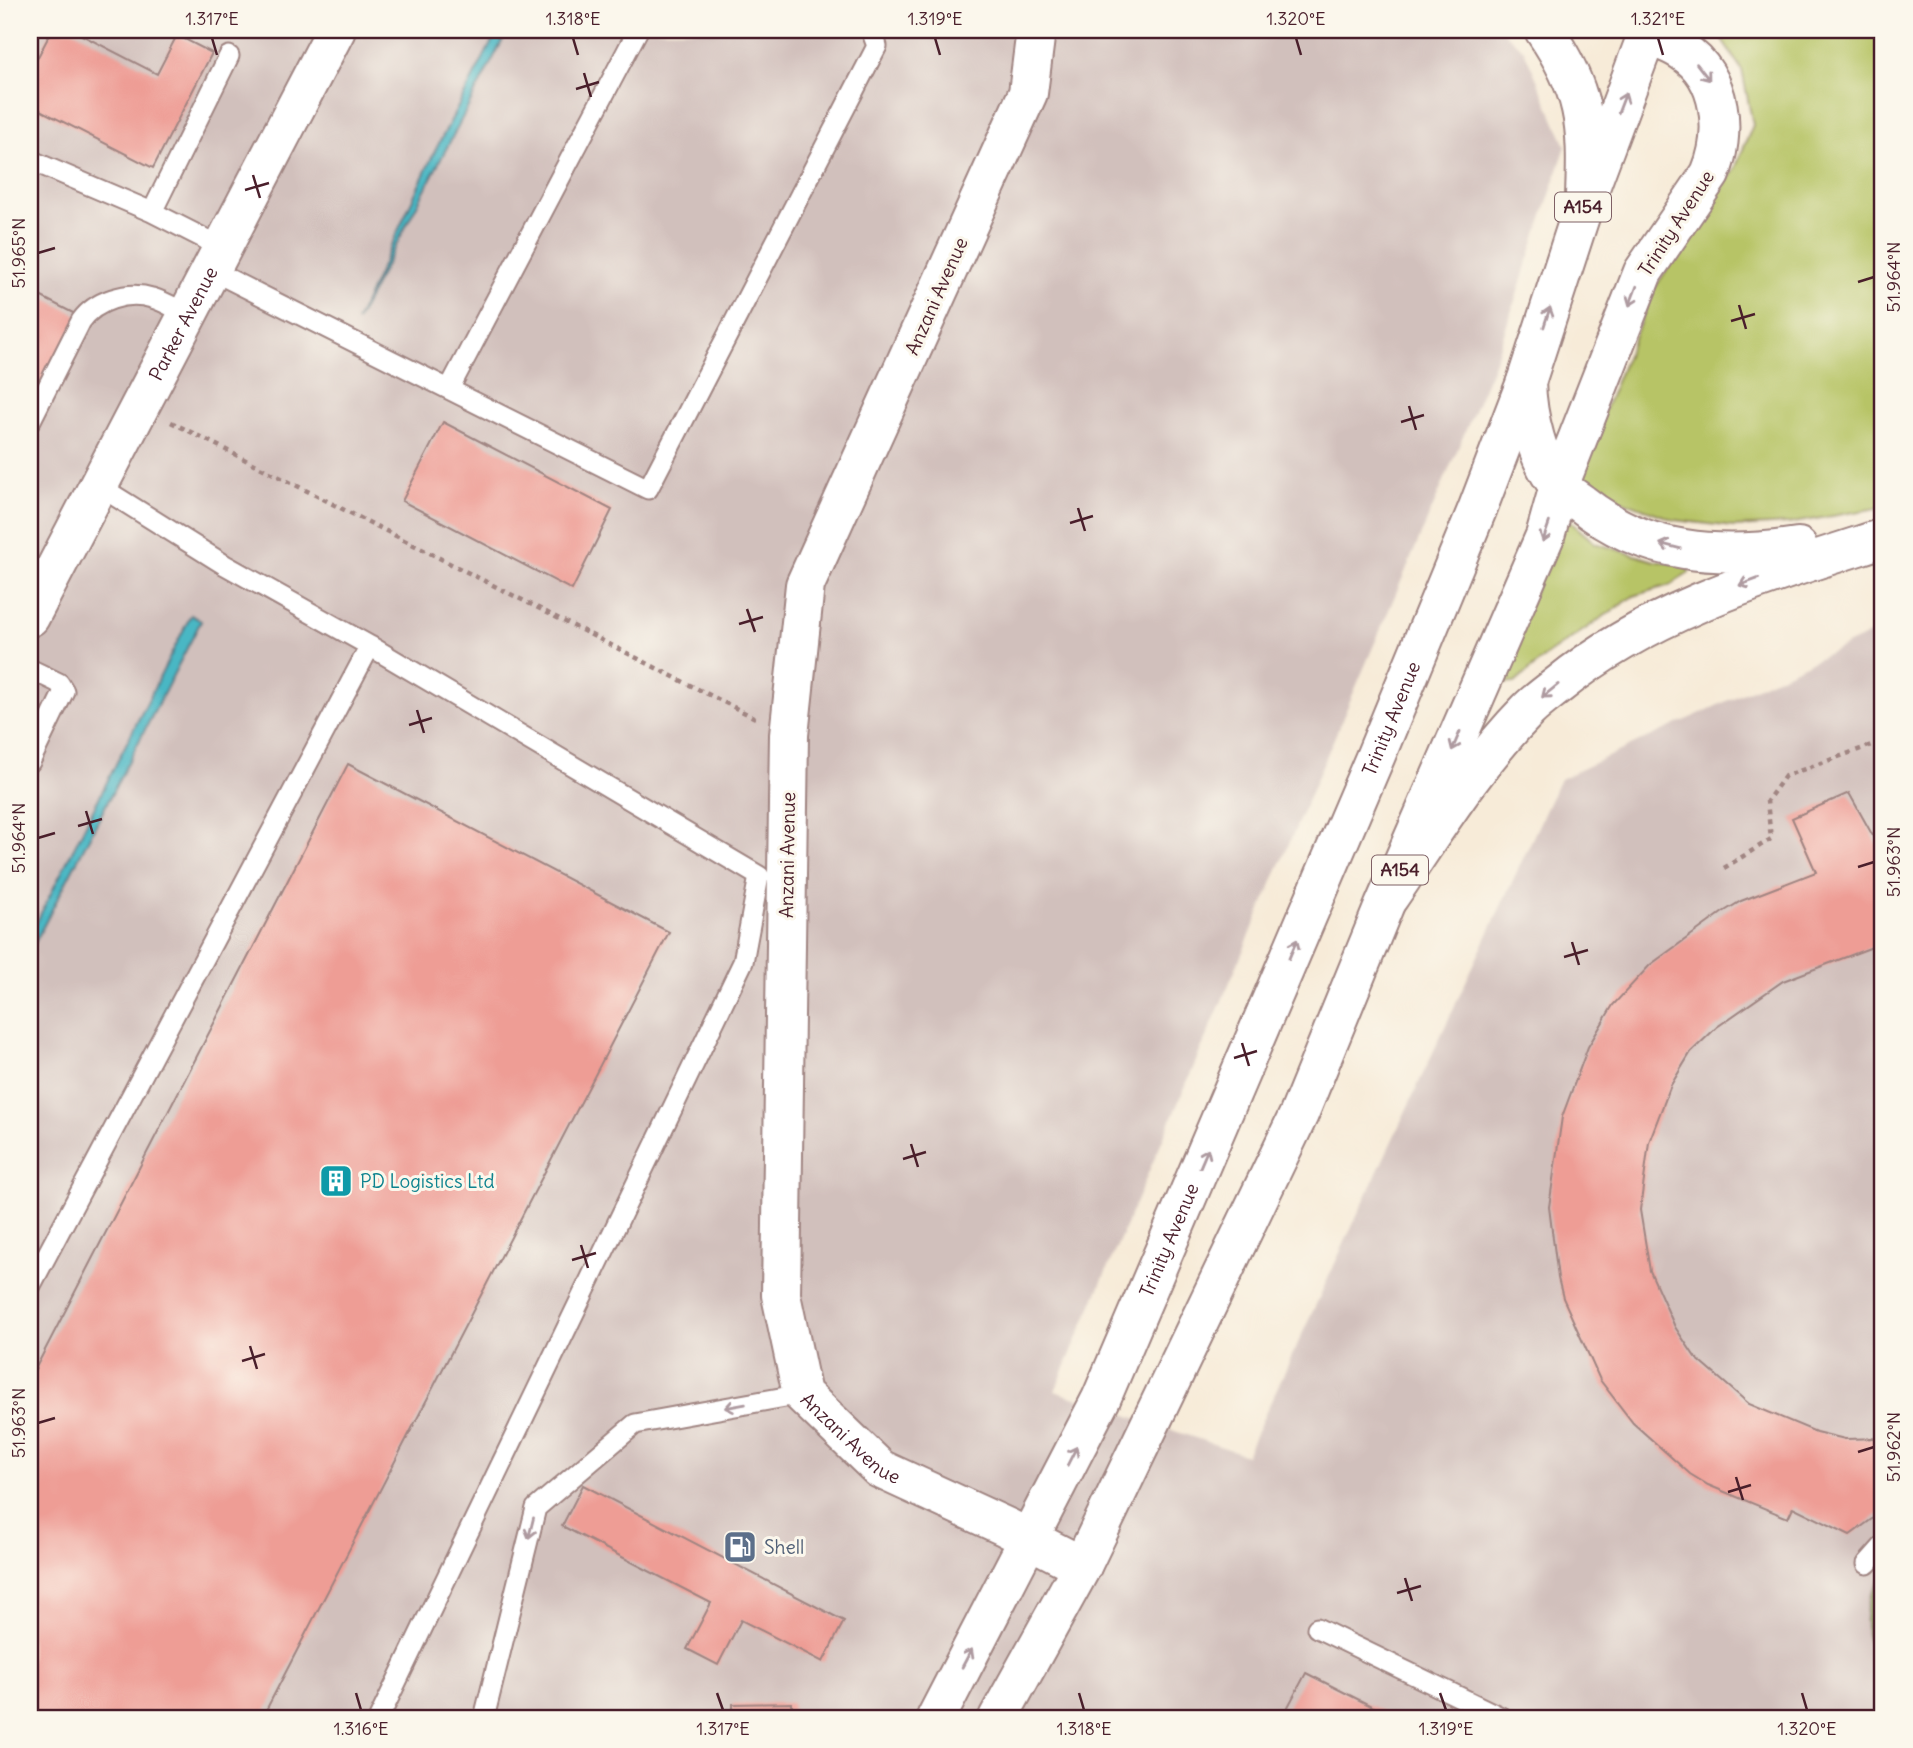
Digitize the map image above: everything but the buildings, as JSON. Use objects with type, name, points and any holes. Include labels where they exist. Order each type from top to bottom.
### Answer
[{"type":"main road","name":"Parker Avenue","points":[[30,617],[336,30]]},
{"type":"main road","name":"Anzani Avenue","points":[[1036,30],[1028,93],[805,585],[789,735],[781,1295],[802,1394],[880,1469],[1082,1566]]},
{"type":"main road","points":[[1544,30],[1564,59],[1580,98],[1586,131],[1585,201]]},
{"type":"main road","name":"Trinity Avenue","points":[[936,1718],[1101,1399],[1376,755],[1477,510],[1526,382],[1643,32],[1683,51],[1700,66],[1710,81],[1719,113],[1720,137],[1716,159],[1710,174],[1643,272],[1559,486],[1545,536],[1389,897],[1299,1114],[1082,1566],[998,1718]]},
{"type":"main road","points":[[1526,382],[1531,426],[1544,460],[1559,486],[1616,527],[1674,548],[1712,553],[1754,554],[1883,536]]},
{"type":"main road","points":[[1389,897],[1486,757],[1530,708],[1581,666],[1662,619],[1743,583],[1883,536]]},
{"type":"lane","points":[[449,389],[638,30]]},
{"type":"lane","points":[[30,160],[152,212],[217,259],[449,389],[648,489],[877,46],[871,30]]},
{"type":"lane","points":[[152,212],[229,56]]},
{"type":"lane","points":[[30,422],[80,321],[93,308],[119,298],[151,297],[188,315]]},
{"type":"lane","points":[[99,486],[225,565],[370,646],[759,876],[743,962],[379,1718]]},
{"type":"lane","points":[[30,1287],[370,646]]},
{"type":"lane","points":[[30,669],[59,683],[64,691],[30,762]]},
{"type":"lane","points":[[484,1718],[536,1508],[635,1424],[802,1394]]},
{"type":"lane","points":[[1867,1564],[1883,1546]]},
{"type":"lane","points":[[1317,1628],[1503,1718]]},
{"type":"path","points":[[140,406],[789,735]]},
{"type":"path","points":[[1724,868],[1771,839],[1767,801],[1785,776],[1883,741]]},
{"type":"shaded area","points":[[30,30],[1501,30],[1524,50],[1566,146],[1494,364],[1055,1391],[1246,1455],[1560,779],[1883,628],[1883,1718],[30,1718]]},
{"type":"green space","points":[[1715,30],[1883,30],[1883,507],[1788,524],[1734,527],[1674,520],[1602,493],[1579,472],[1654,289],[1735,169],[1753,125],[1742,70]]},
{"type":"green space","points":[[1564,516],[1595,543],[1655,561],[1687,565],[1689,573],[1670,585],[1634,596],[1547,655],[1515,683],[1498,684]]},
{"type":"green space","points":[[1883,1576],[1883,1666],[1870,1644],[1866,1621],[1870,1598]]},
{"type":"water","points":[[498,30],[508,30],[356,322],[434,153]]},
{"type":"water","points":[[191,615],[201,621],[30,952],[30,935]]},
{"type":"place","name":"PD Logistics Ltd","points":[[336,1181]]},
{"type":"place","name":"Shell","points":[[740,1547]]}]
